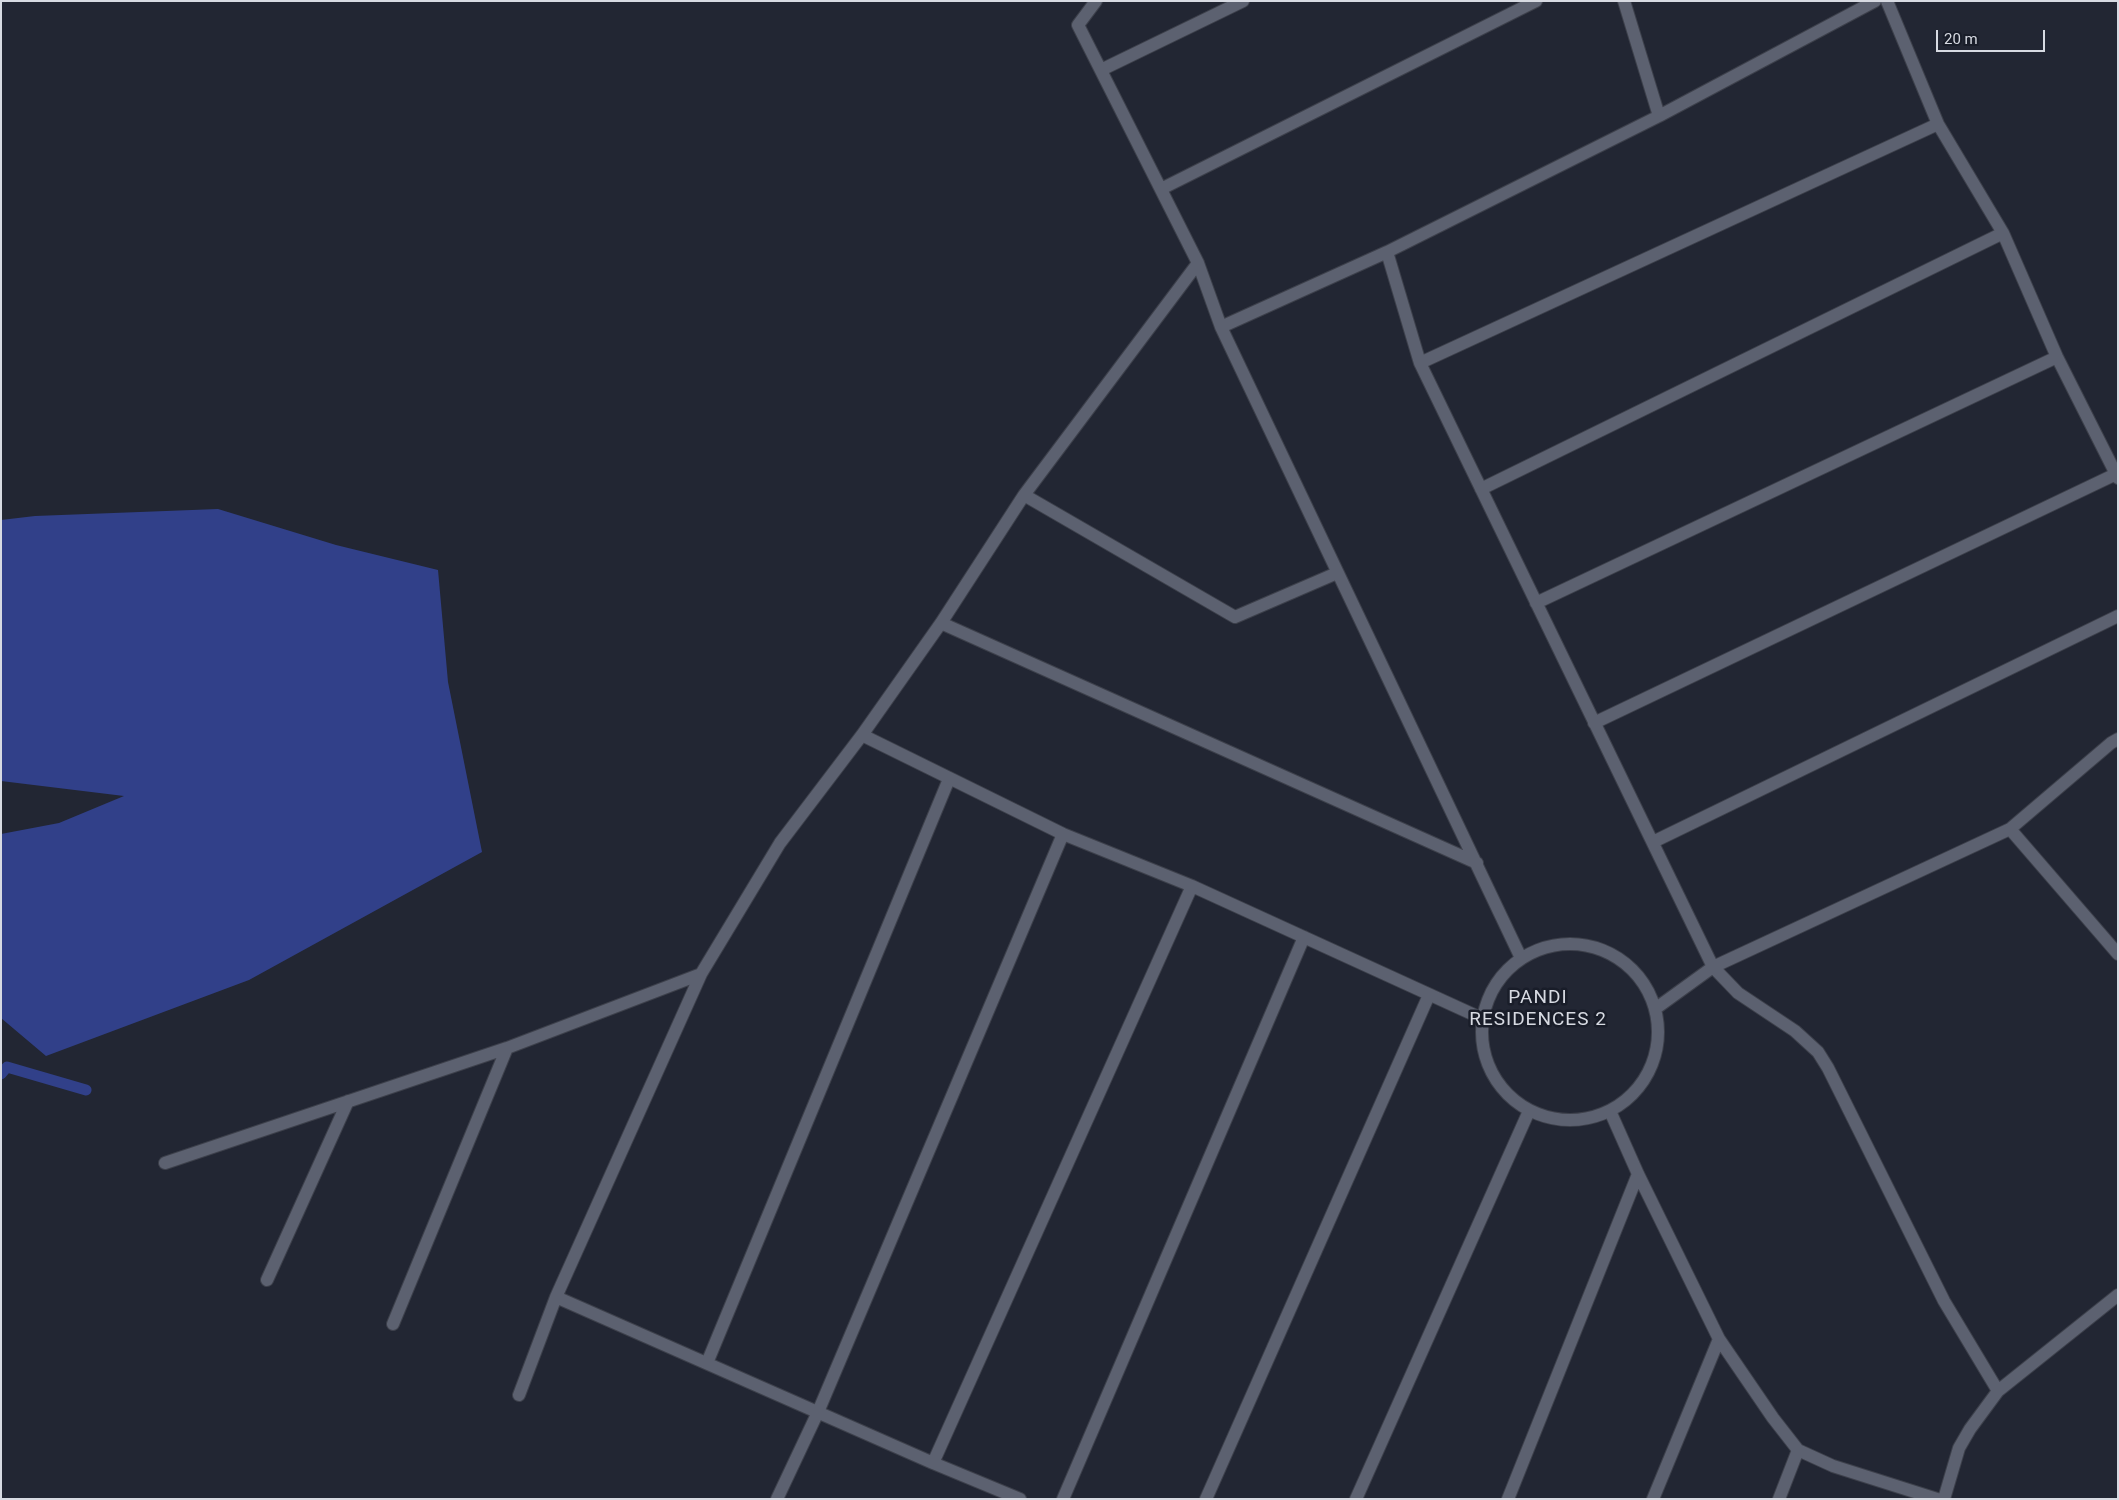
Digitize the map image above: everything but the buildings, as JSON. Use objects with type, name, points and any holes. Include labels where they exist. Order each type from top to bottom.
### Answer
[{"type":"street","points":[[1096,1],[1078,25],[1198,263],[1221,327],[1521,958]]},
{"type":"street","points":[[1101,70],[1243,1]]},
{"type":"street","points":[[1161,190],[1536,1]]},
{"type":"street","points":[[1624,1],[1659,116]]},
{"type":"street","points":[[1221,327],[1387,252],[1659,116],[1874,1]]},
{"type":"street","points":[[1594,722],[2117,476],[2057,357],[2003,233],[1938,124],[1887,1]]},
{"type":"street","points":[[1420,363],[1938,124]]},
{"type":"street","points":[[1481,489],[2003,233]]},
{"type":"street","points":[[1387,252],[1420,363],[1713,967],[1738,993],[1795,1031],[1818,1052],[1828,1068],[1944,1302],[1998,1391]]},
{"type":"street","points":[[519,1395],[556,1297],[701,974],[780,843],[862,735],[942,623],[1024,495],[1198,263]]},
{"type":"street","points":[[1536,603],[2057,357]]},
{"type":"street","points":[[1024,495],[1235,617],[1337,573]]},
{"type":"street","points":[[1653,842],[2118,616]]},
{"type":"street","points":[[942,623],[1476,863]]},
{"type":"street","points":[[862,735],[1063,834],[1192,886],[1481,1018]]},
{"type":"street","points":[[1656,1009],[1713,967],[2010,829],[2115,745]]},
{"type":"street","points":[[707,1363],[949,779]]},
{"type":"street","points":[[2010,829],[2118,954]]},
{"type":"street","points":[[777,1499],[818,1412],[1063,834]]},
{"type":"street","points":[[933,1463],[1192,886]]},
{"type":"street","points":[[1063,1499],[1304,937]]},
{"type":"street","points":[[1552,945],[1586,945],[1617,957],[1641,979],[1656,1009],[1658,1039],[1651,1068],[1634,1093],[1610,1112],[1570,1121],[1529,1111],[1500,1088],[1483,1055],[1481,1018],[1495,984],[1521,958],[1552,945]]},
{"type":"street","points":[[165,1163],[506,1048],[701,974]]},
{"type":"street","points":[[1206,1499],[1430,995]]},
{"type":"street","points":[[393,1324],[506,1048]]},
{"type":"street","points":[[267,1280],[348,1101]]},
{"type":"street","points":[[1356,1499],[1529,1111]]},
{"type":"street","points":[[1610,1112],[1638,1174],[1719,1339],[1773,1418],[1798,1450],[1833,1466],[1937,1499]]},
{"type":"street","points":[[1508,1499],[1638,1174]]},
{"type":"street","points":[[1944,1499],[1958,1448],[1998,1391],[2118,1295]]},
{"type":"street","points":[[556,1297],[933,1463],[1020,1499]]},
{"type":"street","points":[[1653,1499],[1719,1339]]},
{"type":"street","points":[[1779,1499],[1798,1450]]},
{"type":"water","points":[[218,509],[336,545],[438,570],[448,682],[482,852],[249,980],[46,1056],[1,1018],[1,834],[59,823],[124,796],[1,781],[1,520],[35,516]]},
{"type":"waterway","points":[[1,1074],[7,1067],[86,1090]]},
{"type":"district","name":"PANDI RESIDENCES 2","points":[[1538,1009]]}]
